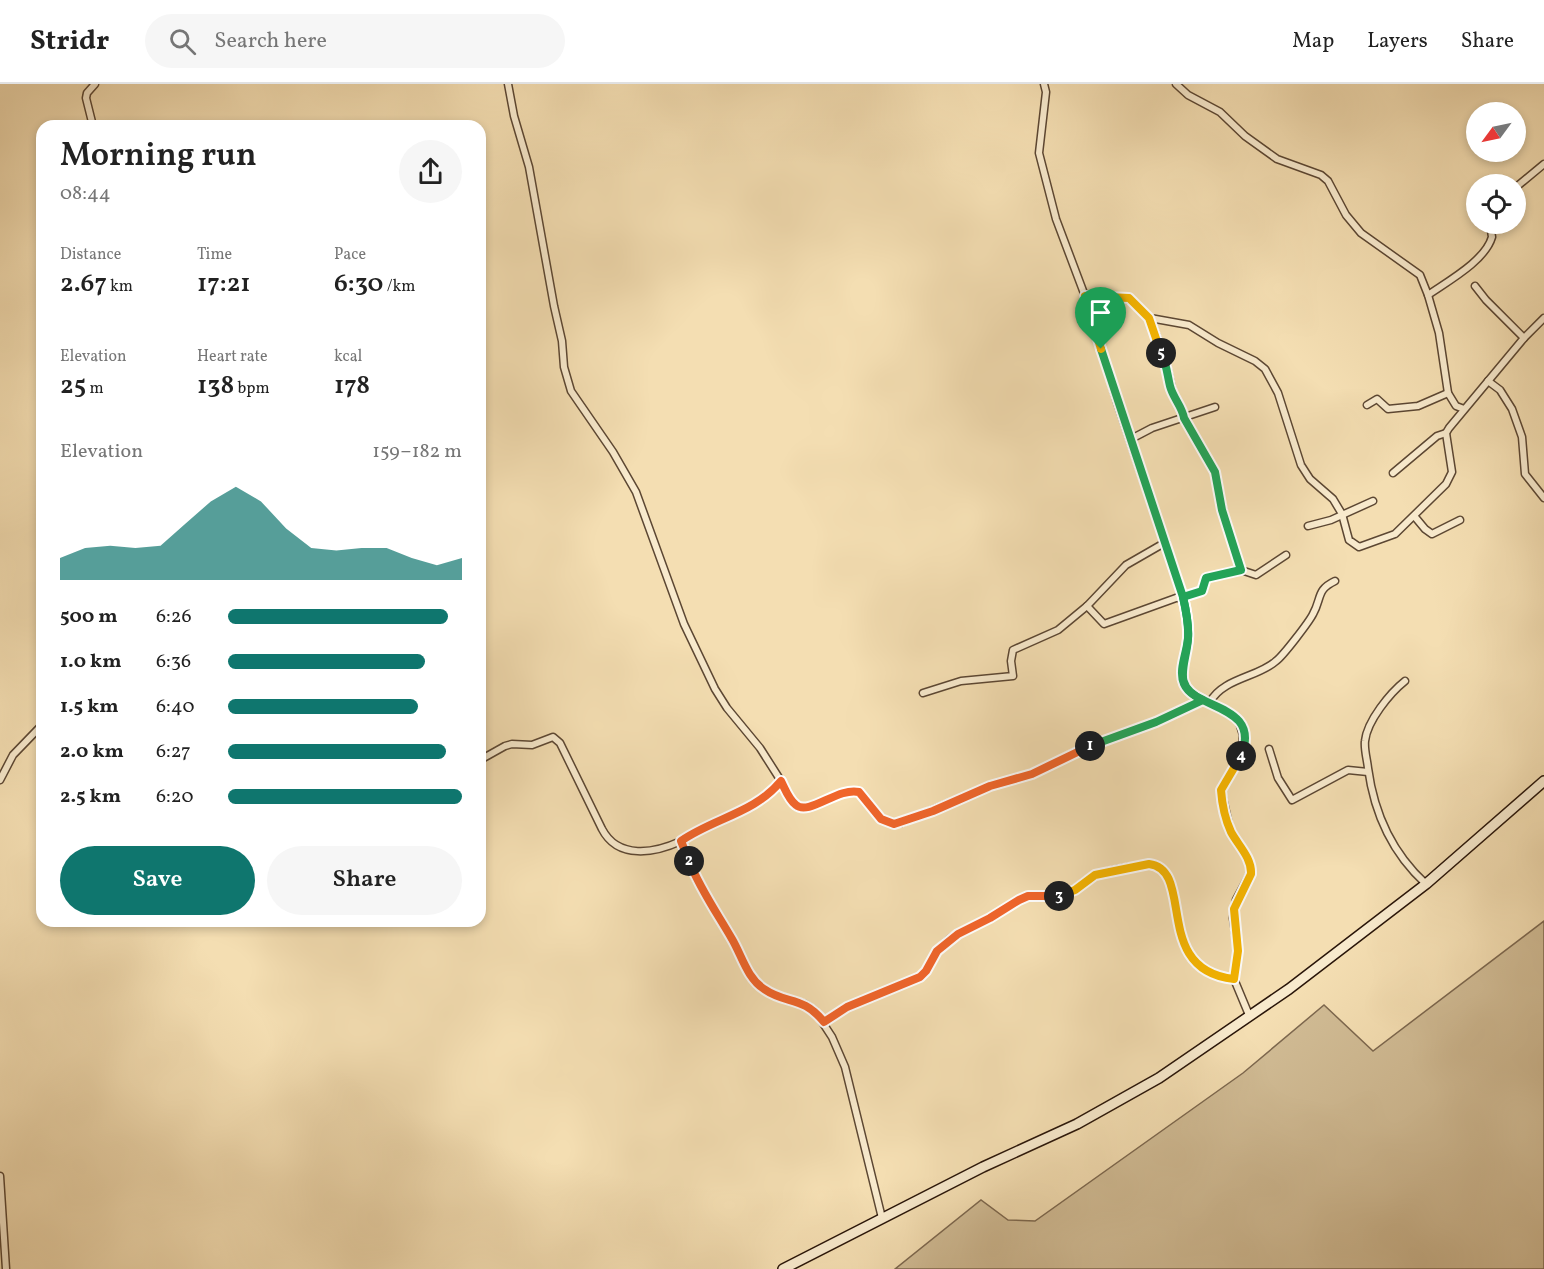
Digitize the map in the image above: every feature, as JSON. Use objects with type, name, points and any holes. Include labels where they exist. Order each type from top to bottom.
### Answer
[{"type":"main road","points":[[783,1269],[982,1167],[1077,1124],[1159,1078],[1288,989],[1426,884],[1544,781]]},
{"type":"street","points":[[92,120],[86,98],[87,93],[95,84]]},
{"type":"street","points":[[508,84],[514,116],[529,167],[562,341],[567,381],[571,391],[614,452],[636,492],[684,624],[715,689],[727,708],[760,748],[794,804],[805,809],[832,795],[854,791],[859,792],[881,819],[888,823],[901,823],[990,786],[1032,774],[1077,751],[1156,722],[1203,700]]},
{"type":"street","points":[[1044,84],[1046,93],[1039,153],[1056,219],[1085,296],[1117,402],[1183,597],[1188,636],[1182,676],[1188,691],[1230,713],[1239,722],[1243,735],[1242,752],[1221,790],[1230,829],[1248,858],[1251,868],[1251,874],[1234,909],[1238,951],[1234,979],[1249,1014]]},
{"type":"street","points":[[1176,84],[1188,95],[1220,112],[1245,136],[1277,159],[1321,175],[1328,181],[1346,215],[1361,233],[1420,274],[1439,333],[1448,393],[1456,406],[1464,409]]},
{"type":"street","points":[[1526,179],[1544,164]]},
{"type":"street","points":[[1428,295],[1467,269],[1481,254],[1492,237],[1492,234]]},
{"type":"street","points":[[1475,286],[1524,338]]},
{"type":"street","points":[[1085,296],[1129,298],[1149,318],[1166,363],[1170,387],[1184,418],[1215,472],[1222,510],[1241,570]]},
{"type":"street","points":[[1149,318],[1189,325],[1218,343],[1255,361],[1265,369],[1278,393],[1305,473],[1328,492],[1342,514],[1349,540],[1359,547],[1395,534],[1415,517],[1450,477],[1452,472],[1446,433]]},
{"type":"street","points":[[1393,473],[1437,436],[1446,433],[1524,338],[1544,318]]},
{"type":"street","points":[[1488,381],[1500,390],[1512,409],[1522,437],[1525,474],[1544,498]]},
{"type":"street","points":[[1367,405],[1377,399],[1388,409],[1418,406],[1448,393]]},
{"type":"street","points":[[1131,439],[1152,428],[1215,407]]},
{"type":"street","points":[[1308,526],[1331,520],[1373,501]]},
{"type":"street","points":[[1415,517],[1432,534],[1460,520]]},
{"type":"street","points":[[923,693],[961,681],[1013,676],[1011,661],[1013,650],[1058,630],[1087,606],[1126,565],[1166,542]]},
{"type":"street","points":[[1087,606],[1104,624],[1202,591],[1206,578],[1241,570],[1251,575],[1261,573],[1286,555]]},
{"type":"street","points":[[1210,702],[1222,689],[1276,662],[1312,616],[1322,590],[1335,581]]},
{"type":"street","points":[[1405,681],[1388,697],[1368,729],[1365,740],[1368,772],[1376,811],[1382,825],[1406,863],[1426,884]]},
{"type":"street","points":[[0,780],[13,755],[36,731]]},
{"type":"street","points":[[486,757],[505,746],[512,744],[532,746],[552,737],[560,743],[602,829],[611,842],[619,847],[648,852],[681,841],[704,827],[755,805],[781,781]]},
{"type":"street","points":[[1269,749],[1278,778],[1292,800],[1348,770],[1368,772]]},
{"type":"street","points":[[681,841],[696,879],[751,976],[770,993],[805,1004],[816,1011],[824,1022],[845,1067],[882,1218]]},
{"type":"street","points":[[824,1022],[847,1007],[920,977],[947,940],[1019,900],[1028,896],[1060,896],[1075,890],[1095,875],[1149,864],[1156,865],[1167,876],[1172,888],[1182,940],[1193,959],[1209,974],[1234,979]]},
{"type":"street","points":[[0,1176],[6,1269]]},
{"type":"shaded area","points":[[1544,921],[1544,1269],[895,1269],[981,1200],[1008,1220],[1035,1221],[1243,1073],[1324,1005],[1373,1051]]},
{"type":"route","points":[[1101,349],[1085,296],[1129,298],[1149,318],[1169,371],[1173,393],[1187,425],[1215,472],[1222,510],[1241,570],[1206,578],[1202,591],[1183,597],[1187,625],[1188,636],[1182,676],[1184,684],[1188,691],[1195,696],[1203,700],[1210,702],[1230,713],[1239,722],[1243,735],[1242,752],[1225,778],[1221,790],[1223,808],[1230,829],[1248,858],[1251,868],[1251,874],[1236,900],[1234,909],[1233,918],[1238,951],[1234,979],[1209,974],[1203,971],[1193,959],[1182,940],[1172,888],[1167,876],[1156,865],[1149,864],[1095,875],[1075,890],[1053,898],[1028,896],[1019,900],[947,940],[920,977],[847,1007],[824,1022],[816,1011],[805,1004],[770,993],[751,976],[721,919],[696,879],[681,841],[704,827],[755,805],[781,781],[794,804],[799,808],[805,809],[832,795],[854,791],[859,792],[881,819],[888,823],[901,823],[981,789],[1032,774],[1077,751],[1156,722],[1203,700],[1188,691],[1184,684],[1182,676],[1186,654],[1188,636],[1183,597],[1101,349]]}]
